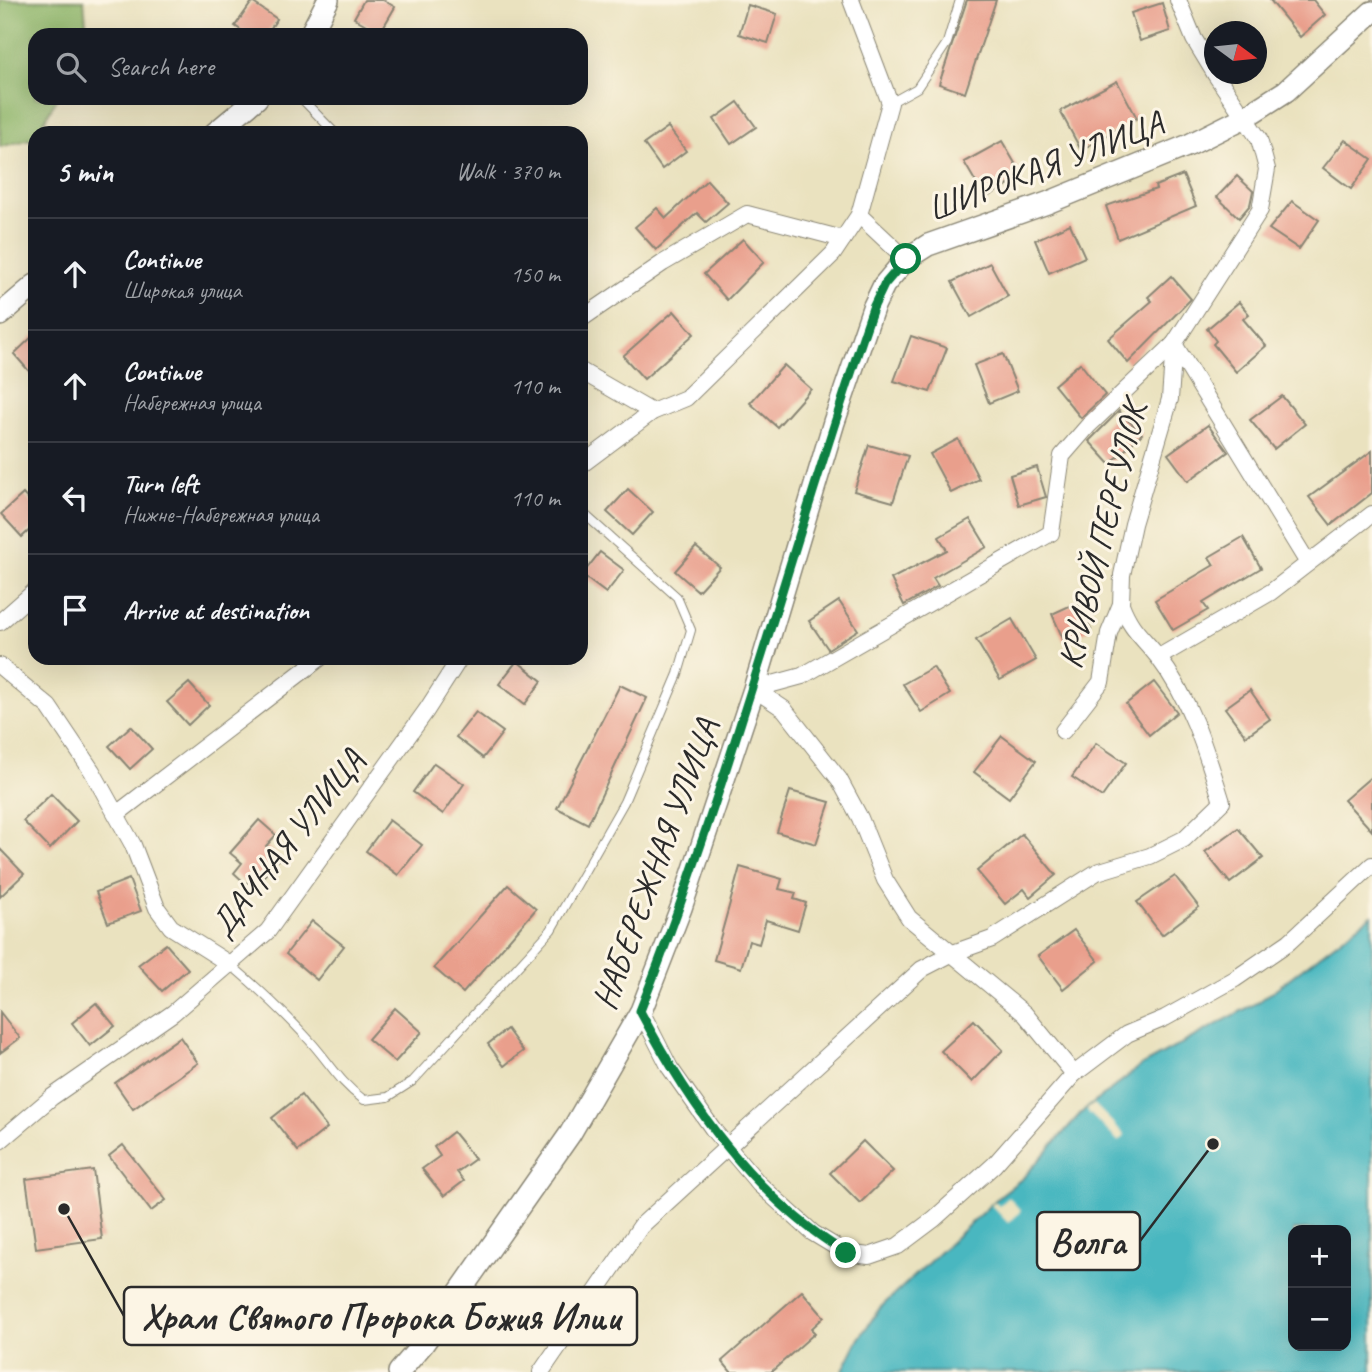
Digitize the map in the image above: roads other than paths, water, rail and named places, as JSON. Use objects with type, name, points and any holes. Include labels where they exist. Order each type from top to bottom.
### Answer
[{"type":"street","points":[[314,28],[328,0]]},
{"type":"street","points":[[588,460],[652,412],[686,398],[833,254],[859,215],[890,103],[851,0]]},
{"type":"street","name":"КРИВОЙ ПЕРЕУЛОК","points":[[1178,0],[1194,39],[1204,55]]},
{"type":"street","name":"ШИРОКАЯ УЛИЦА","points":[[754,689],[797,537],[873,308],[884,285],[906,259],[928,245],[1048,202],[1189,145],[1245,117],[1286,91],[1371,17]]},
{"type":"street","name":"КРИВОЙ ПЕРЕУЛОК","points":[[754,689],[802,676],[1051,533],[1062,456],[1088,426],[1174,344],[1260,210],[1266,192],[1267,169],[1259,139],[1222,84]]},
{"type":"street","points":[[223,126],[249,105]]},
{"type":"street","points":[[588,313],[663,263],[747,214],[843,239]]},
{"type":"street","points":[[859,215],[906,259]]},
{"type":"street","points":[[0,315],[28,291]]},
{"type":"street","points":[[1174,344],[1308,563]]},
{"type":"street","name":"КРИВОЙ ПЕРЕУЛОК","points":[[1063,731],[1101,682],[1109,633],[1121,604],[1122,575],[1133,524],[1170,399],[1174,344]]},
{"type":"street","points":[[588,375],[652,412]]},
{"type":"street","points":[[1159,657],[1271,592],[1372,514]]},
{"type":"street","points":[[0,622],[28,597]]},
{"type":"street","points":[[541,1372],[641,1226],[922,969],[953,953],[992,939],[1097,872],[1150,856],[1184,839],[1222,802],[1199,726],[1159,657],[1130,628],[1121,604]]},
{"type":"street","points":[[118,813],[311,665]]},
{"type":"street","name":"ДАЧНАЯ УЛИЦА","points":[[0,1141],[52,1097],[173,1013],[268,931],[426,711],[456,665]]},
{"type":"street","points":[[0,666],[49,707],[118,813],[157,908],[171,927],[231,965]]},
{"type":"street","points":[[754,689],[784,709],[815,745],[839,779],[860,818],[886,880],[909,918],[1025,1014],[1074,1074]]},
{"type":"street","name":"НАБЕРЕЖНАЯ УЛИЦА","points":[[399,1372],[423,1344],[570,1133],[640,1011],[681,908],[754,689]]},
{"type":"street","points":[[640,1011],[670,1068],[759,1184],[813,1233],[846,1253],[869,1256],[898,1246],[934,1219],[994,1165],[1074,1074],[1127,1034],[1165,1018],[1224,985],[1289,942],[1372,864]]},
{"type":"lane","points":[[890,103],[917,88],[947,43],[960,0]]},
{"type":"lane","points":[[308,105],[328,126]]},
{"type":"lane","points":[[231,965],[285,1014],[343,1085],[364,1100],[388,1097],[413,1081],[551,930],[624,802],[678,674],[691,630],[677,597],[588,516]]},
{"type":"water","points":[[1372,915],[1372,1372],[842,1372],[858,1340],[880,1308],[1002,1194],[1023,1178],[1081,1113],[1142,1065],[1260,1001]]},
{"type":"place","name":"Волга","points":[[1213,1144]]},
{"type":"place","name":"Храм Святого Пророка Божия Илии","points":[[64,1209]]}]
